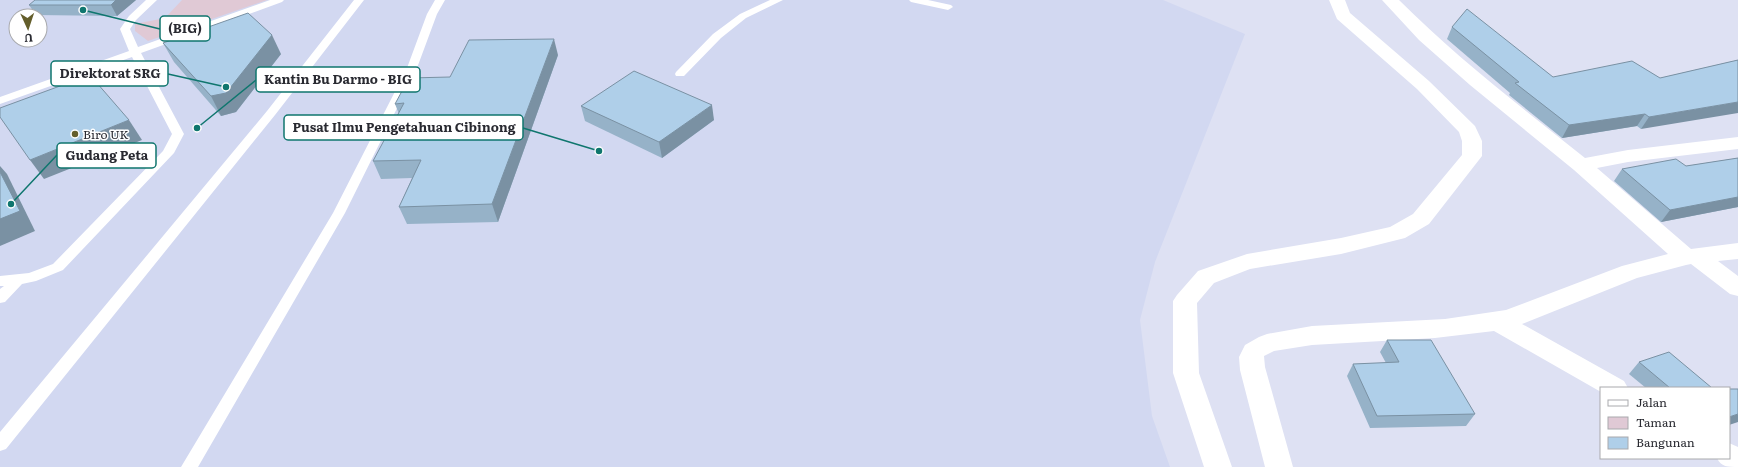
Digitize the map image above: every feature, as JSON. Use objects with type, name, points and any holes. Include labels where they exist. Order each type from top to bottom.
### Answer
[{"type":"street","points":[[1218,467],[1186,373],[1185,301],[1206,277],[1247,262],[1341,246],[1397,234],[1421,220],[1472,156],[1472,141],[1468,130],[1423,85],[1343,14],[1337,0]]},
{"type":"street","points":[[1390,0],[1425,36],[1476,81],[1581,165],[1690,256],[1738,288]]},
{"type":"street","points":[[1581,165],[1628,156],[1738,143]]},
{"type":"street","points":[[1279,467],[1252,370],[1251,359],[1254,351],[1264,344],[1324,334],[1435,329],[1497,321],[1516,317],[1630,272],[1690,256],[1738,251]]},
{"type":"street","points":[[1497,321],[1613,387]]},
{"type":"lane","points":[[0,281],[32,278],[58,267],[168,153],[178,134],[135,52],[125,29],[132,18],[152,0]]},
{"type":"lane","points":[[0,101],[279,0]]},
{"type":"lane","points":[[0,444],[271,113],[359,0]]},
{"type":"lane","points":[[189,467],[339,213],[412,68],[432,14],[440,0]]},
{"type":"lane","points":[[680,74],[717,36],[743,16],[778,0]]},
{"type":"lane","points":[[914,0],[948,7]]},
{"type":"lane","points":[[0,298],[17,280]]},
{"type":"shaded area","points":[[0,0],[1163,0],[1245,34],[1155,262],[1140,320],[1152,416],[1170,467],[0,467]]},
{"type":"green space","points":[[182,0],[267,0],[148,41],[135,31],[135,24],[165,18]]},
{"type":"building","points":[[35,0],[116,0],[111,5],[29,5]]},
{"type":"building","points":[[1467,9],[1553,77],[1632,61],[1660,78],[1738,60],[1738,102],[1649,117],[1645,114],[1569,125],[1515,83],[1519,82],[1452,27]]},
{"type":"building","points":[[248,13],[272,35],[226,93],[211,96],[163,43]]},
{"type":"building","points":[[554,39],[492,204],[399,207],[421,160],[373,161],[404,103],[395,104],[409,78],[450,77],[469,40]]},
{"type":"building","points":[[634,71],[712,105],[659,142],[581,106]]},
{"type":"building","points":[[90,75],[129,120],[30,160],[0,117],[0,108]]},
{"type":"building","points":[[1738,158],[1738,197],[1670,210],[1622,169],[1676,159],[1686,166]]},
{"type":"building","points":[[0,172],[20,211],[0,219]]},
{"type":"building","points":[[1387,340],[1431,340],[1475,414],[1377,416],[1353,364],[1399,362]]},
{"type":"building","points":[[1669,352],[1711,387],[1669,387],[1639,362]]},
{"type":"building","points":[[1730,389],[1738,389],[1738,414],[1730,417]]},
{"type":"place","name":"(BIG)","points":[[83,10]]},
{"type":"place","name":"Direktorat SRG","points":[[226,87]]},
{"type":"place","name":"Kantin Bu Darmo - BIG","points":[[197,128]]},
{"type":"place","name":"Biro UK","points":[[75,134]]},
{"type":"place","name":"Pusat Ilmu Pengetahuan Cibinong","points":[[599,151]]},
{"type":"place","name":"Gudang Peta","points":[[11,204]]}]
